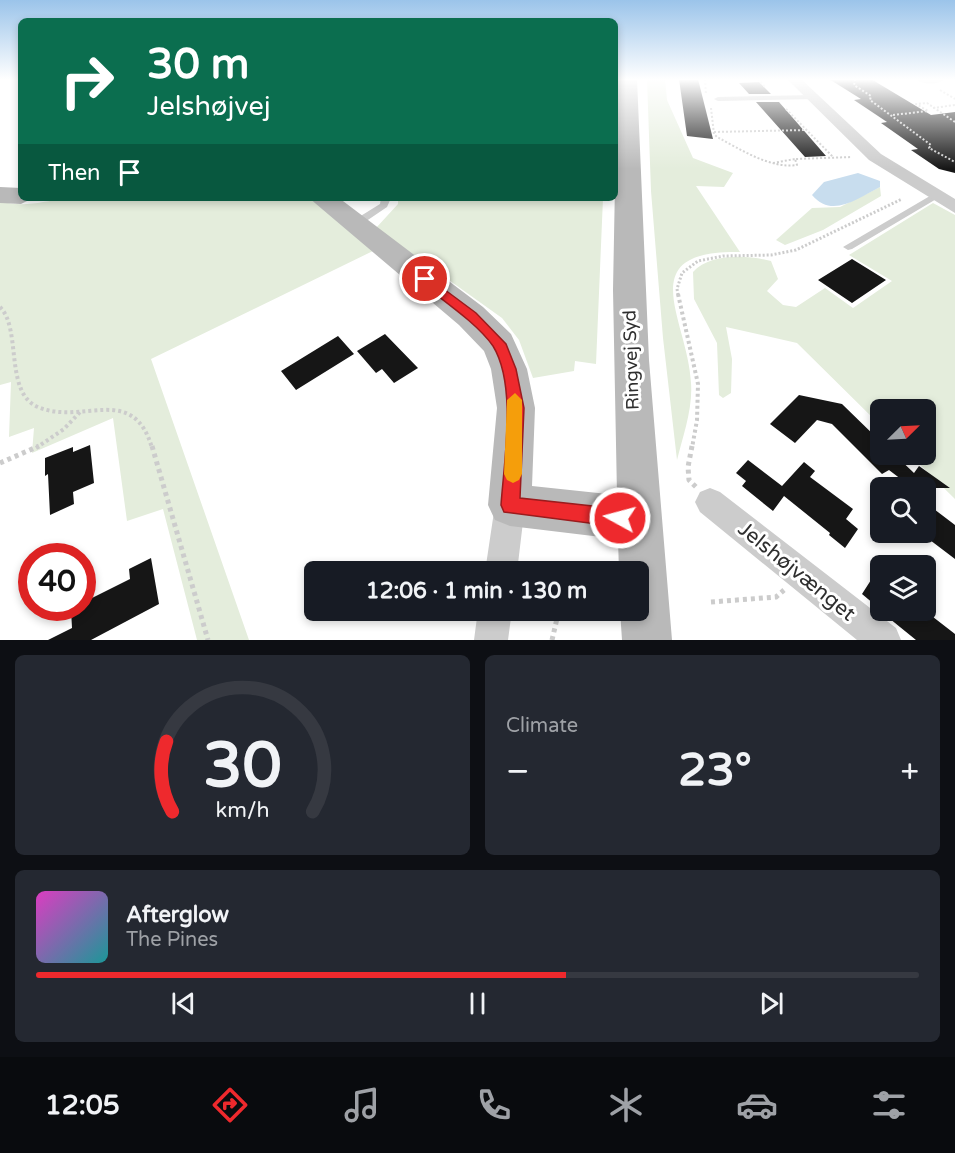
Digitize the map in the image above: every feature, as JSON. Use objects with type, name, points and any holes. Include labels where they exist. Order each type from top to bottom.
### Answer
[{"type":"main road","name":"Ringvej Syd","points":[[627,109],[628,277],[647,640]]},
{"type":"main road","points":[[0,195],[18,196]]},
{"type":"main road","points":[[326,201],[471,316],[499,344],[509,369],[516,408],[510,505],[639,520]]},
{"type":"street","points":[[824,109],[875,157],[955,207]]},
{"type":"street","name":"Jelshøjvænget","points":[[710,502],[884,640]]},
{"type":"street","points":[[502,561],[510,505]]},
{"type":"street","points":[[491,640],[494,621]]},
{"type":"lane","points":[[848,247],[930,193]]},
{"type":"lane","points":[[355,224],[384,205],[385,201]]},
{"type":"path","points":[[786,109],[833,158]]},
{"type":"path","points":[[885,109],[900,120],[898,123],[931,145],[929,148],[955,162]]},
{"type":"path","points":[[893,115],[928,111],[924,109]]},
{"type":"path","points":[[932,109],[955,122]]},
{"type":"path","points":[[714,112],[714,132]]},
{"type":"path","points":[[714,132],[807,130]]},
{"type":"path","points":[[714,132],[725,141],[773,163],[790,168],[797,165],[795,159]]},
{"type":"path","points":[[773,163],[795,159],[844,157]]},
{"type":"path","points":[[710,502],[688,475],[697,420],[698,384],[677,289],[682,273],[698,261],[723,256],[771,255],[796,250],[930,193]]},
{"type":"path","points":[[0,307],[7,314],[22,390],[35,406],[47,409],[116,410],[138,418],[149,436],[208,640]]},
{"type":"path","points":[[0,463],[35,450],[52,439],[82,410]]},
{"type":"path","points":[[711,602],[776,597],[801,576]]},
{"type":"path","points":[[552,640],[556,621]]},
{"type":"green space","points":[[648,109],[671,109],[693,158],[733,173],[724,187],[696,186],[740,252],[706,254],[686,263],[675,276],[673,293],[691,383],[687,422],[677,460],[663,338],[651,191]]},
{"type":"green space","points":[[880,187],[881,196],[823,230],[785,245],[776,240],[812,208],[840,207]]},
{"type":"green space","points":[[0,201],[24,204],[51,201],[313,201],[375,250],[151,359],[249,640],[197,640],[163,509],[127,521],[113,418],[32,453],[34,428],[9,437],[11,382],[0,385]]},
{"type":"green space","points":[[398,201],[603,201],[596,364],[575,361],[574,371],[533,378],[519,340],[502,318],[376,228],[398,204]]},
{"type":"green space","points":[[933,203],[955,215],[955,499],[936,480],[936,477],[932,477],[920,465],[936,465],[936,399],[870,399],[870,415],[797,343],[726,327],[732,359],[731,393],[723,398],[719,395],[717,343],[694,299],[693,272],[709,261],[730,257],[771,261],[778,279],[767,291],[783,305],[796,307],[825,288],[853,308],[892,281],[849,255]]},
{"type":"water","points":[[858,173],[880,181],[880,187],[854,201],[837,206],[820,202],[812,195],[824,182]]},
{"type":"building","points":[[683,109],[705,109],[713,139],[687,136]]},
{"type":"building","points":[[762,109],[785,109],[826,156],[805,157]]},
{"type":"building","points":[[867,109],[921,109],[931,115],[955,112],[955,173],[939,169],[911,150],[918,149],[881,123],[887,122]]},
{"type":"building","points":[[852,259],[886,280],[852,303],[818,280]]},
{"type":"building","points":[[385,334],[418,368],[394,383],[382,369],[376,373],[357,351]]},
{"type":"building","points":[[338,336],[354,354],[296,390],[281,371]]},
{"type":"building","points":[[799,395],[842,404],[870,431],[870,462],[832,424],[817,420],[795,443],[770,424]]},
{"type":"building","points":[[90,445],[94,483],[73,492],[74,504],[50,515],[45,458],[73,447],[73,452]]},
{"type":"building","points":[[748,460],[782,486],[804,462],[815,471],[810,477],[853,509],[846,519],[858,529],[845,548],[784,496],[773,511],[742,486],[746,481],[736,473]]},
{"type":"building","points":[[873,465],[906,465],[914,473],[919,466],[934,477],[898,477],[889,470],[882,474]]},
{"type":"building","points":[[936,478],[950,488],[936,488]]},
{"type":"building","points":[[936,511],[955,525],[955,559],[934,543],[936,543]]},
{"type":"building","points":[[151,558],[159,604],[91,640],[48,640],[72,628],[72,621],[96,621],[96,596],[130,579],[129,569]]},
{"type":"building","points":[[870,582],[870,601],[862,594]]},
{"type":"building","points":[[936,619],[955,634],[955,640],[916,640],[893,621]]},
{"type":"slow traffic","points":[[513,474],[515,400]]},
{"type":"route","points":[[425,279],[471,316],[499,344],[509,369],[516,408],[510,505],[620,518]]}]
